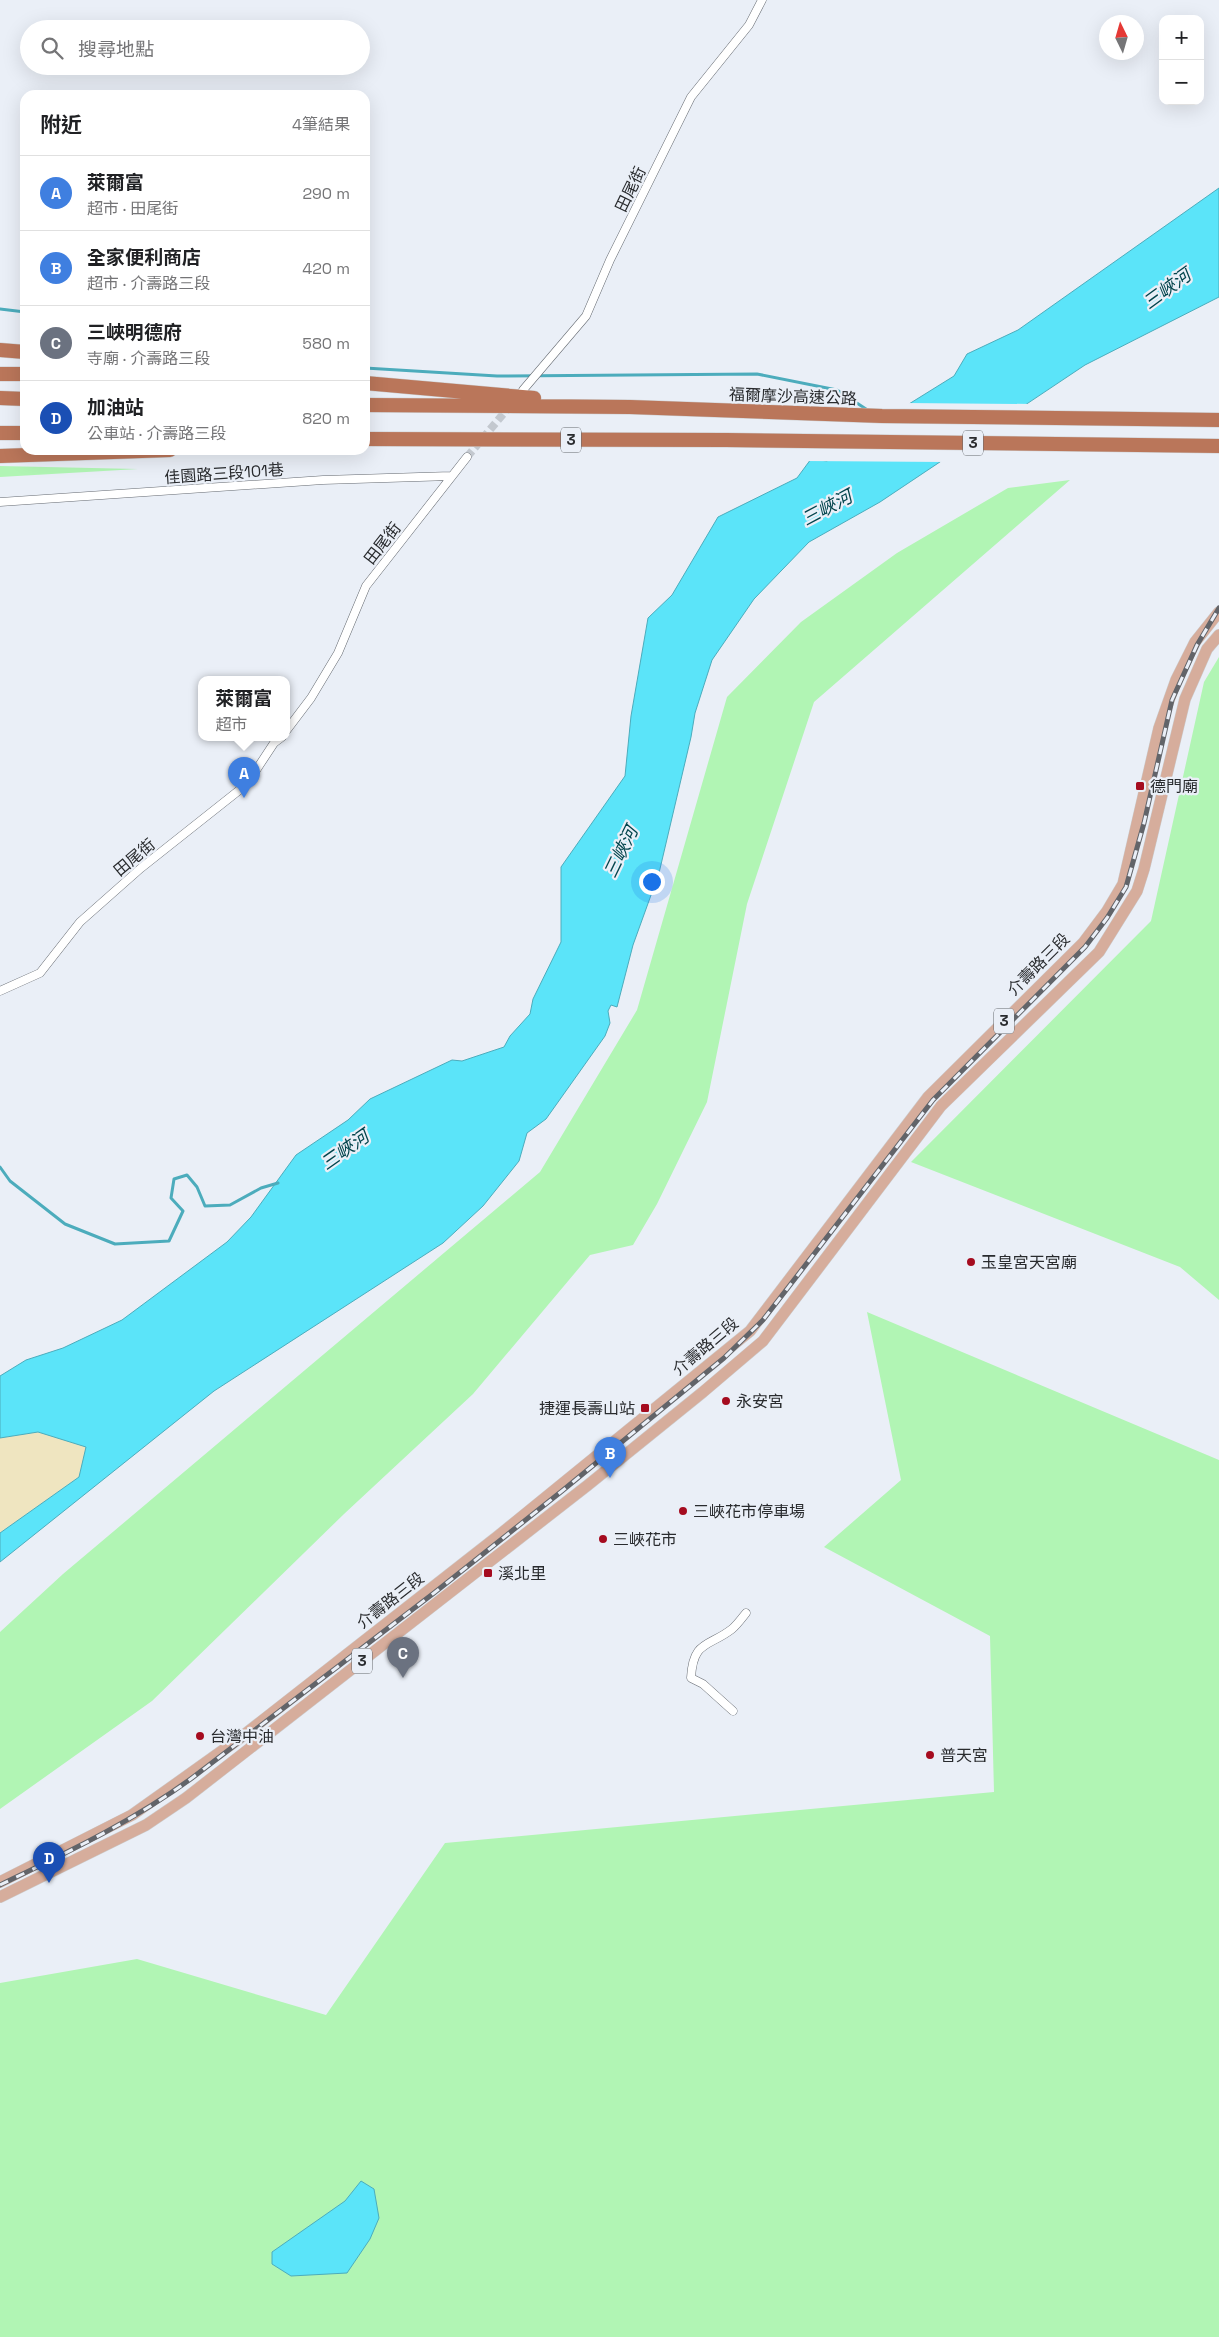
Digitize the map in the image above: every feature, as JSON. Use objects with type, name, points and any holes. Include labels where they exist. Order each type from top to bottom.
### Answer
[{"type":"highway","points":[[0,350],[20,352]]},
{"type":"highway","points":[[0,374],[20,374]]},
{"type":"highway","points":[[370,382],[630,407]]},
{"type":"highway","points":[[0,398],[20,399]]},
{"type":"highway","name":"福爾摩沙高速公路","points":[[370,405],[630,407],[765,413],[1219,420]]},
{"type":"highway","points":[[0,433],[20,433]]},
{"type":"highway","name":"3","points":[[370,439],[726,440],[1219,446]]},
{"type":"highway","points":[[0,456],[28,455]]},
{"type":"main road","name":"介壽路三段","points":[[0,1882],[132,1815],[240,1738],[506,1529],[750,1331],[928,1097],[1082,943],[1107,911],[1123,884],[1159,728],[1176,680],[1194,642],[1219,612]]},
{"type":"main road","name":"介壽路三段","points":[[0,1897],[146,1825],[186,1798],[588,1485],[723,1376],[762,1341],[941,1106],[1099,952],[1137,890],[1144,869],[1185,699],[1207,648],[1219,635]]},
{"type":"street","name":"田尾街","points":[[523,390],[586,316],[610,260],[691,97],[749,25],[762,0]]},
{"type":"street","name":"田尾街","points":[[290,726],[311,698],[338,653],[366,586],[467,457]]},
{"type":"street","name":"佳園路三段101巷","points":[[0,502],[324,480],[451,476]]},
{"type":"street","name":"田尾街","points":[[0,991],[40,973],[80,922],[141,868],[247,784],[277,741]]},
{"type":"street","points":[[733,1711],[703,1684],[691,1678],[692,1666],[700,1647],[733,1628],[746,1613]]},
{"type":"green space","points":[[0,466],[138,469],[0,477]]},
{"type":"green space","points":[[1070,480],[814,702],[747,904],[707,1102],[657,1204],[633,1245],[590,1255],[473,1394],[344,1514],[152,1701],[0,1809],[0,1632],[63,1574],[540,1172],[637,1010],[727,697],[801,622],[897,553],[1008,488]]},
{"type":"green space","points":[[1219,657],[1219,1300],[1180,1267],[911,1162],[1151,921],[1204,682]]},
{"type":"green space","points":[[867,1312],[1219,1460],[1219,2337],[0,2337],[0,1983],[137,1959],[326,2015],[445,1843],[994,1792],[990,1636],[824,1547],[901,1480]]},
{"type":"sand","points":[[38,1432],[87,1446],[79,1477],[0,1533],[0,1438]]},
{"type":"water","name":"三峽河","points":[[1219,188],[1219,297],[1085,365],[880,502],[809,542],[754,599],[712,660],[695,713],[659,873],[633,945],[617,1007],[611,1005],[608,1011],[610,1023],[605,1036],[546,1119],[527,1133],[519,1161],[483,1206],[443,1243],[214,1391],[0,1562],[0,1533],[79,1477],[86,1447],[38,1432],[0,1438],[0,1376],[26,1360],[63,1348],[122,1320],[227,1242],[251,1217],[296,1155],[348,1120],[370,1099],[452,1060],[462,1061],[504,1047],[510,1036],[530,1014],[533,999],[561,942],[561,867],[625,776],[631,716],[648,618],[672,595],[718,517],[797,478],[811,459],[827,461],[888,417],[954,376],[967,354],[1018,330]]},
{"type":"water","points":[[361,2181],[374,2189],[379,2218],[370,2239],[347,2273],[291,2276],[272,2264],[272,2252],[345,2201]]},
{"type":"pier","points":[[905,403],[1032,404],[945,462],[806,461],[811,456],[826,459]]},
{"type":"waterway","points":[[0,309],[20,311]]},
{"type":"waterway","points":[[370,368],[497,376],[757,374],[837,390],[869,411]]},
{"type":"waterway","points":[[0,1167],[10,1181],[65,1224],[115,1244],[169,1241],[183,1211],[171,1198],[174,1179],[187,1175],[197,1187],[205,1206],[230,1205],[261,1188],[278,1183]]},
{"type":"tunnel","points":[[467,457],[509,407]]},
{"type":"railway","points":[[0,1885],[122,1823],[192,1778],[434,1593],[562,1491],[724,1358],[763,1320],[933,1100],[1085,947],[1107,918],[1126,887],[1144,823],[1172,700],[1197,645],[1219,608]]},
{"type":"place","name":"德門廟","points":[[1140,786]]},
{"type":"place","name":"萊爾富","points":[[244,798]]},
{"type":"place","name":"玉皇宮天宮廟","points":[[971,1262]]},
{"type":"place","name":"永安宮","points":[[726,1401]]},
{"type":"place","name":"捷運長壽山站","points":[[645,1408]]},
{"type":"place","name":"全家便利商店","points":[[610,1478]]},
{"type":"place","name":"三峽花市停車場","points":[[683,1511]]},
{"type":"place","name":"三峽花市","points":[[603,1539]]},
{"type":"place","name":"溪北里","points":[[488,1573]]},
{"type":"place","name":"三峽明德府","points":[[403,1678]]},
{"type":"place","name":"台灣中油","points":[[200,1736]]},
{"type":"place","name":"普天宮","points":[[930,1755]]},
{"type":"place","name":"加油站","points":[[49,1883]]}]
